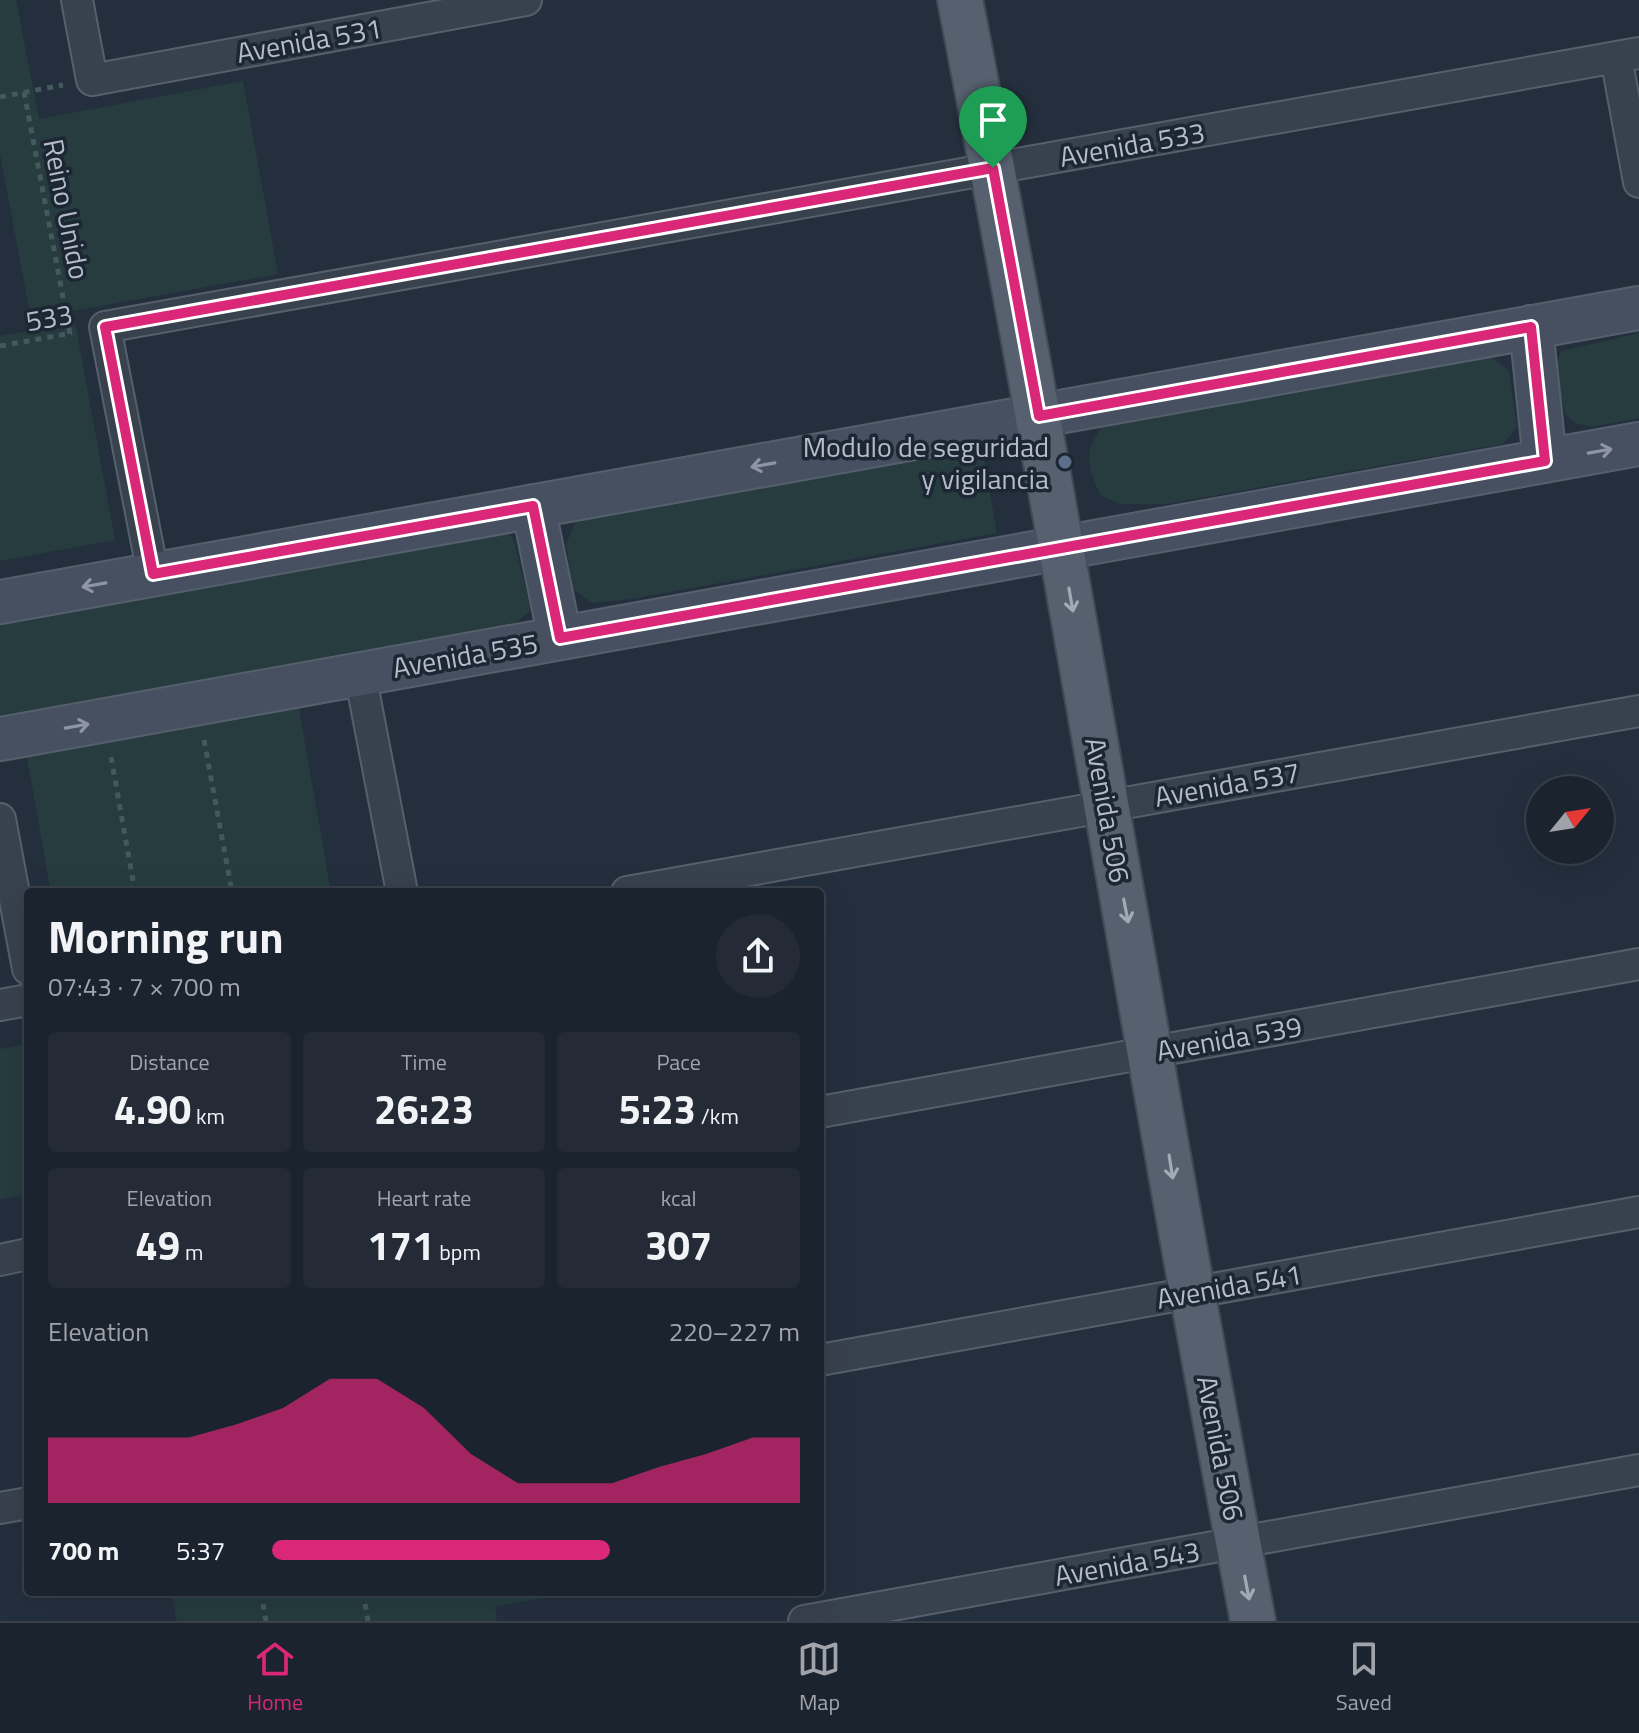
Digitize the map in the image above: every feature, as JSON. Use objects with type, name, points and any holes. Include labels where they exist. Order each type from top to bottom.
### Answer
[{"type":"main road","name":"Avenida 506","points":[[960,0],[1039,416],[1192,1293],[1253,1621]]},
{"type":"street","points":[[77,0],[92,80]]},
{"type":"street","name":"Avenida 531","points":[[92,80],[526,0]]},
{"type":"street","points":[[1628,55],[1639,182]]},
{"type":"street","name":"Avenida 533","points":[[105,327],[1628,55]]},
{"type":"street","points":[[0,602],[1639,308]]},
{"type":"street","points":[[105,327],[153,574]]},
{"type":"street","points":[[1531,327],[1545,461]]},
{"type":"street","name":"Avenida 535","points":[[0,739],[1639,444]]},
{"type":"street","points":[[533,506],[560,638]]},
{"type":"street","points":[[360,674],[401,888]]},
{"type":"street","name":"Avenida 537","points":[[649,888],[1639,711]]},
{"type":"street","points":[[0,819],[24,948]]},
{"type":"street","name":"Avenida 539","points":[[824,1111],[1639,964]]},
{"type":"street","points":[[0,1005],[24,1001]]},
{"type":"street","name":"Avenida 541","points":[[824,1359],[1639,1212]]},
{"type":"street","points":[[0,1260],[24,1255]]},
{"type":"street","name":"Avenida 543","points":[[804,1621],[1639,1470]]},
{"type":"street","points":[[0,1508],[24,1504]]},
{"type":"path","points":[[0,97],[92,80]]},
{"type":"path","name":"Reino Unido","points":[[24,92],[70,334]]},
{"type":"path","name":"533","points":[[0,346],[105,327]]},
{"type":"path","points":[[204,739],[231,888]]},
{"type":"path","points":[[111,757],[134,888]]},
{"type":"path","points":[[262,1596],[266,1621]]},
{"type":"path","points":[[364,1596],[368,1621]]},
{"type":"green space","points":[[0,0],[16,0],[39,119],[243,81],[278,274],[73,311],[115,540],[0,561],[0,336],[33,330],[0,154]]},
{"type":"green space","points":[[1639,333],[1639,418],[1592,427],[1575,423],[1565,414],[1555,366],[1561,351]]},
{"type":"green space","points":[[1488,356],[1509,370],[1517,427],[1503,444],[1167,504],[1120,504],[1100,495],[1092,475],[1090,451],[1104,425]]},
{"type":"green space","points":[[981,441],[997,533],[631,599],[592,603],[573,589],[566,544],[575,523],[593,513]]},
{"type":"green space","points":[[498,527],[513,538],[531,610],[512,626],[0,717],[0,602]]},
{"type":"green space","points":[[295,686],[330,888],[50,888],[23,735]]},
{"type":"green space","points":[[24,1045],[24,1195],[0,1199],[0,1049]]},
{"type":"green space","points":[[172,1596],[554,1596],[495,1607],[497,1621],[177,1621]]},
{"type":"place","name":"Modulo de seguridad y vigilancia","points":[[1065,462]]},
{"type":"route","points":[[993,168],[1039,416],[1531,327],[1545,461],[560,638],[533,506],[153,574],[105,327],[993,168]]}]
